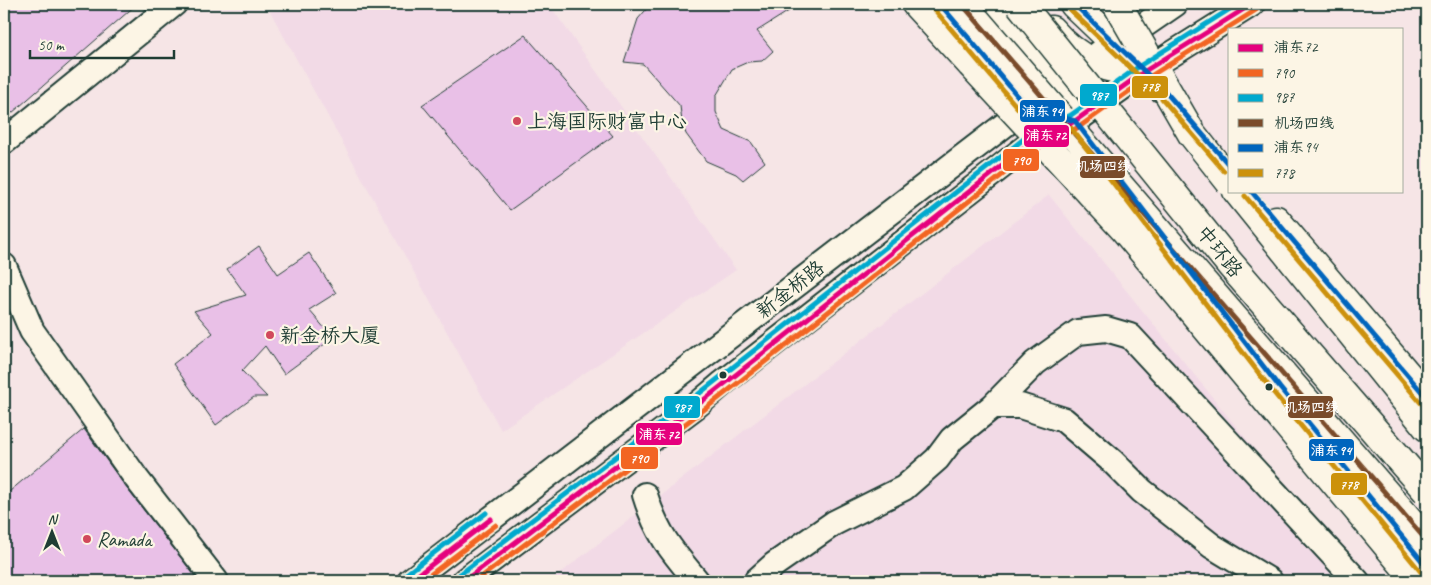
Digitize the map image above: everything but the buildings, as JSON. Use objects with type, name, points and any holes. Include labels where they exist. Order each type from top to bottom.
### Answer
[{"type":"main road","points":[[916,4],[1125,230],[1417,581]]},
{"type":"main road","points":[[940,4],[1027,107],[1075,121]]},
{"type":"main road","points":[[957,4],[1125,230]]},
{"type":"main road","name":"中环路","points":[[962,4],[1427,542]]},
{"type":"main road","points":[[984,4],[1054,88],[1075,121],[1280,388],[1427,567]]},
{"type":"main road","name":"中环路","points":[[1020,4],[1230,264],[1427,491]]},
{"type":"main road","points":[[1029,4],[1065,46],[1089,61],[1114,70],[1145,71]]},
{"type":"main road","points":[[1074,4],[1145,71],[1228,164]]},
{"type":"main road","points":[[1117,4],[1192,134],[1228,179]]},
{"type":"main road","points":[[1238,192],[1427,427]]},
{"type":"main road","points":[[1252,192],[1427,398]]},
{"type":"street","points":[[4,142],[174,4]]},
{"type":"street","name":"新金桥路","points":[[410,581],[1027,107],[1114,42],[1144,26],[1175,4]]},
{"type":"street","name":"新金桥路","points":[[464,581],[696,406],[1030,144],[1075,121],[1145,71],[1252,4]]},
{"type":"street","points":[[4,266],[32,331],[136,478],[216,581]]},
{"type":"street","points":[[756,581],[775,564],[834,523],[904,488],[937,459],[952,439],[993,406],[1035,363],[1078,332],[1106,329],[1130,336],[1357,581]]},
{"type":"street","points":[[993,406],[1020,406],[1064,420],[1112,461],[1142,490],[1212,546],[1270,581]]},
{"type":"street","points":[[645,495],[654,523],[666,545],[697,581]]},
{"type":"shaded area","name":"上海国际财富中心","points":[[266,4],[549,4],[736,270],[501,430]]},
{"type":"shaded area","points":[[1049,195],[1361,581],[550,581]]},
{"type":"transit line","name":"浦东94","points":[[940,4],[1027,107],[1075,121],[1280,388],[1427,567]]},
{"type":"transit line","name":"机场四线","points":[[962,4],[1427,541]]},
{"type":"transit line","name":"浦东94","points":[[1074,4],[1164,90],[1228,164]]},
{"type":"transit line","name":"987","points":[[459,575],[691,400],[1025,138],[1071,115],[1141,65],[1238,4]]},
{"type":"transit line","name":"浦东72","points":[[464,581],[696,406],[1030,144],[1075,121],[1145,71],[1252,4]]},
{"type":"transit line","name":"778","points":[[934,9],[1022,113],[1071,128],[1274,393],[1421,572]]},
{"type":"transit line","name":"778","points":[[1069,9],[1159,95],[1224,171]]},
{"type":"transit line","name":"790","points":[[476,581],[701,412],[1034,150],[1079,127],[1149,77],[1256,10]]},
{"type":"transit line","name":"浦东94","points":[[1252,192],[1427,398]]},
{"type":"transit line","name":"778","points":[[1245,196],[1421,403]]},
{"type":"transit line","name":"987","points":[[405,575],[486,513]]},
{"type":"transit line","name":"浦东72","points":[[410,581],[491,519]]},
{"type":"transit line","name":"790","points":[[422,581],[496,525]]},
{"type":"place","name":"上海国际财富中心","points":[[517,121]]},
{"type":"place","name":"新金桥大厦","points":[[270,335]]},
{"type":"place","name":"Ramada","points":[[87,539]]}]
